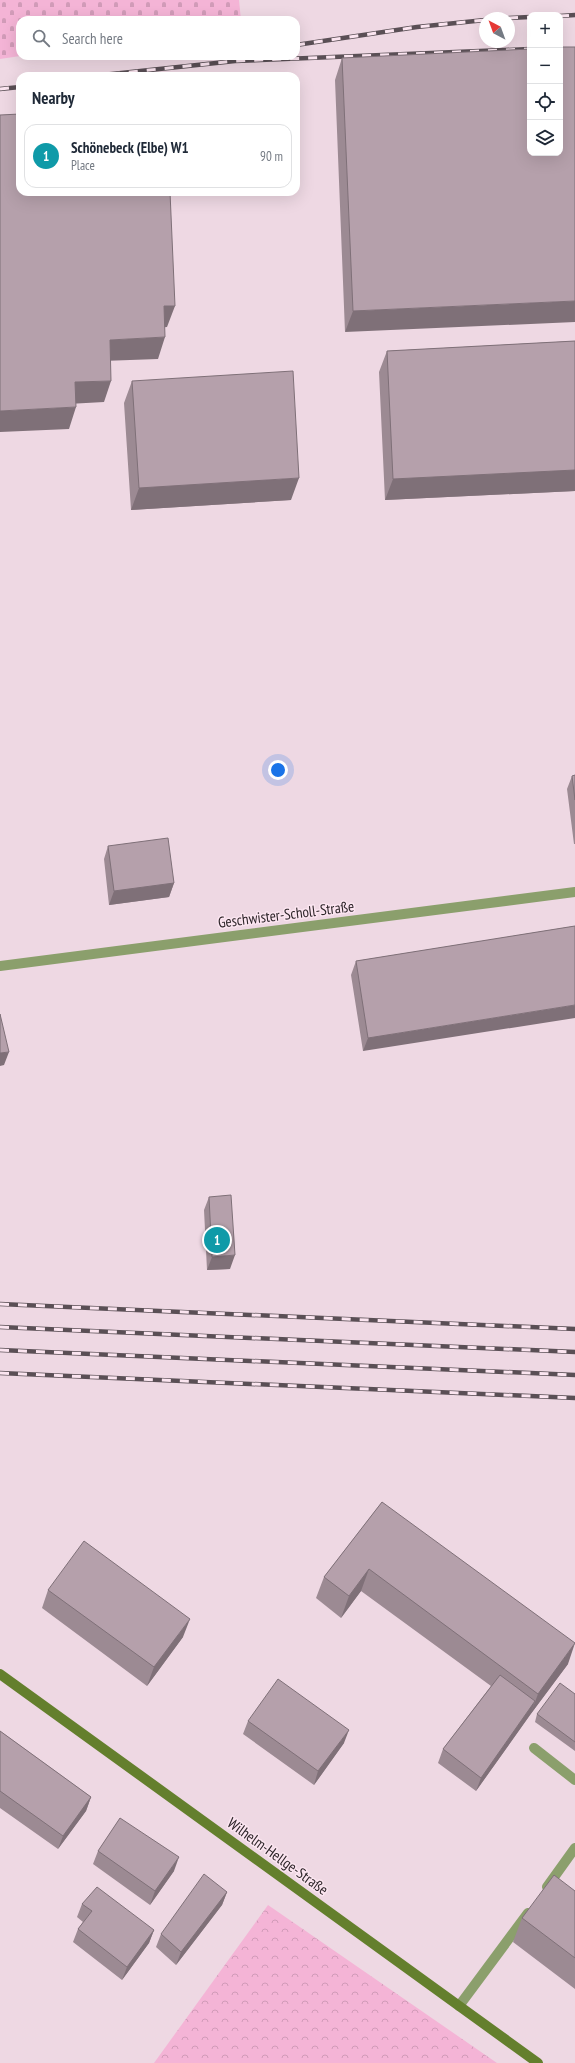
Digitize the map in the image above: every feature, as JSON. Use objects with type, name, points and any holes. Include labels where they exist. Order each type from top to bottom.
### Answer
[{"type":"main road","name":"Wilhelm-Hellge-Straße","points":[[0,1674],[538,2063]]},
{"type":"street","name":"Geschwister-Scholl-Straße","points":[[0,966],[575,892]]},
{"type":"street","points":[[534,1748],[575,1780]]},
{"type":"street","points":[[543,1892],[575,1848]]},
{"type":"street","points":[[459,2006],[533,1905]]},
{"type":"green space","points":[[0,0],[239,0],[241,16],[16,16],[16,57],[0,59]]},
{"type":"green space","points":[[268,1905],[497,2063],[154,2063]]},
{"type":"building","points":[[563,47],[575,47],[575,301],[353,311],[342,58],[527,49],[527,156],[563,156]]},
{"type":"building","points":[[16,114],[16,196],[170,196],[175,306],[164,306],[165,337],[110,340],[111,381],[75,382],[76,407],[0,411],[0,115]]},
{"type":"building","points":[[575,341],[575,470],[393,479],[387,351]]},
{"type":"building","points":[[293,371],[299,478],[139,488],[132,381]]},
{"type":"building","points":[[575,775],[575,800],[572,776]]},
{"type":"building","points":[[168,838],[174,883],[114,891],[108,846]]},
{"type":"building","points":[[575,926],[575,1005],[368,1038],[356,961]]},
{"type":"building","points":[[0,1014],[9,1052],[0,1053]]},
{"type":"building","points":[[231,1195],[235,1255],[212,1257],[209,1197]]},
{"type":"building","points":[[382,1502],[575,1643],[538,1694],[369,1569],[349,1596],[324,1577]]},
{"type":"building","points":[[84,1541],[190,1619],[154,1667],[48,1590]]},
{"type":"building","points":[[500,1675],[535,1701],[481,1778],[443,1749]]},
{"type":"building","points":[[278,1679],[349,1730],[318,1771],[248,1721]]},
{"type":"building","points":[[560,1683],[575,1694],[575,1742],[537,1714]]},
{"type":"building","points":[[0,1731],[91,1797],[63,1836],[0,1791]]},
{"type":"building","points":[[120,1818],[179,1857],[155,1891],[98,1851]]},
{"type":"building","points":[[204,1874],[227,1892],[181,1952],[161,1934]]},
{"type":"building","points":[[554,1875],[575,1891],[575,1958],[522,1918]]},
{"type":"building","points":[[97,1887],[154,1930],[127,1967],[78,1929],[92,1911],[82,1904]]},
{"type":"railway","points":[[563,16],[575,15]]},
{"type":"railway","points":[[515,18],[527,17]]},
{"type":"railway","points":[[300,44],[417,27],[479,21]]},
{"type":"railway","points":[[300,58],[527,49]]},
{"type":"railway","points":[[131,72],[235,61],[260,60]]},
{"type":"railway","points":[[0,89],[16,87]]},
{"type":"railway","points":[[0,1304],[575,1329]]},
{"type":"railway","points":[[0,1327],[575,1352]]},
{"type":"railway","points":[[0,1350],[575,1375]]},
{"type":"railway","points":[[0,1373],[575,1398]]},
{"type":"place","name":"Schönebeck (Elbe) W1","points":[[217,1240]]}]
